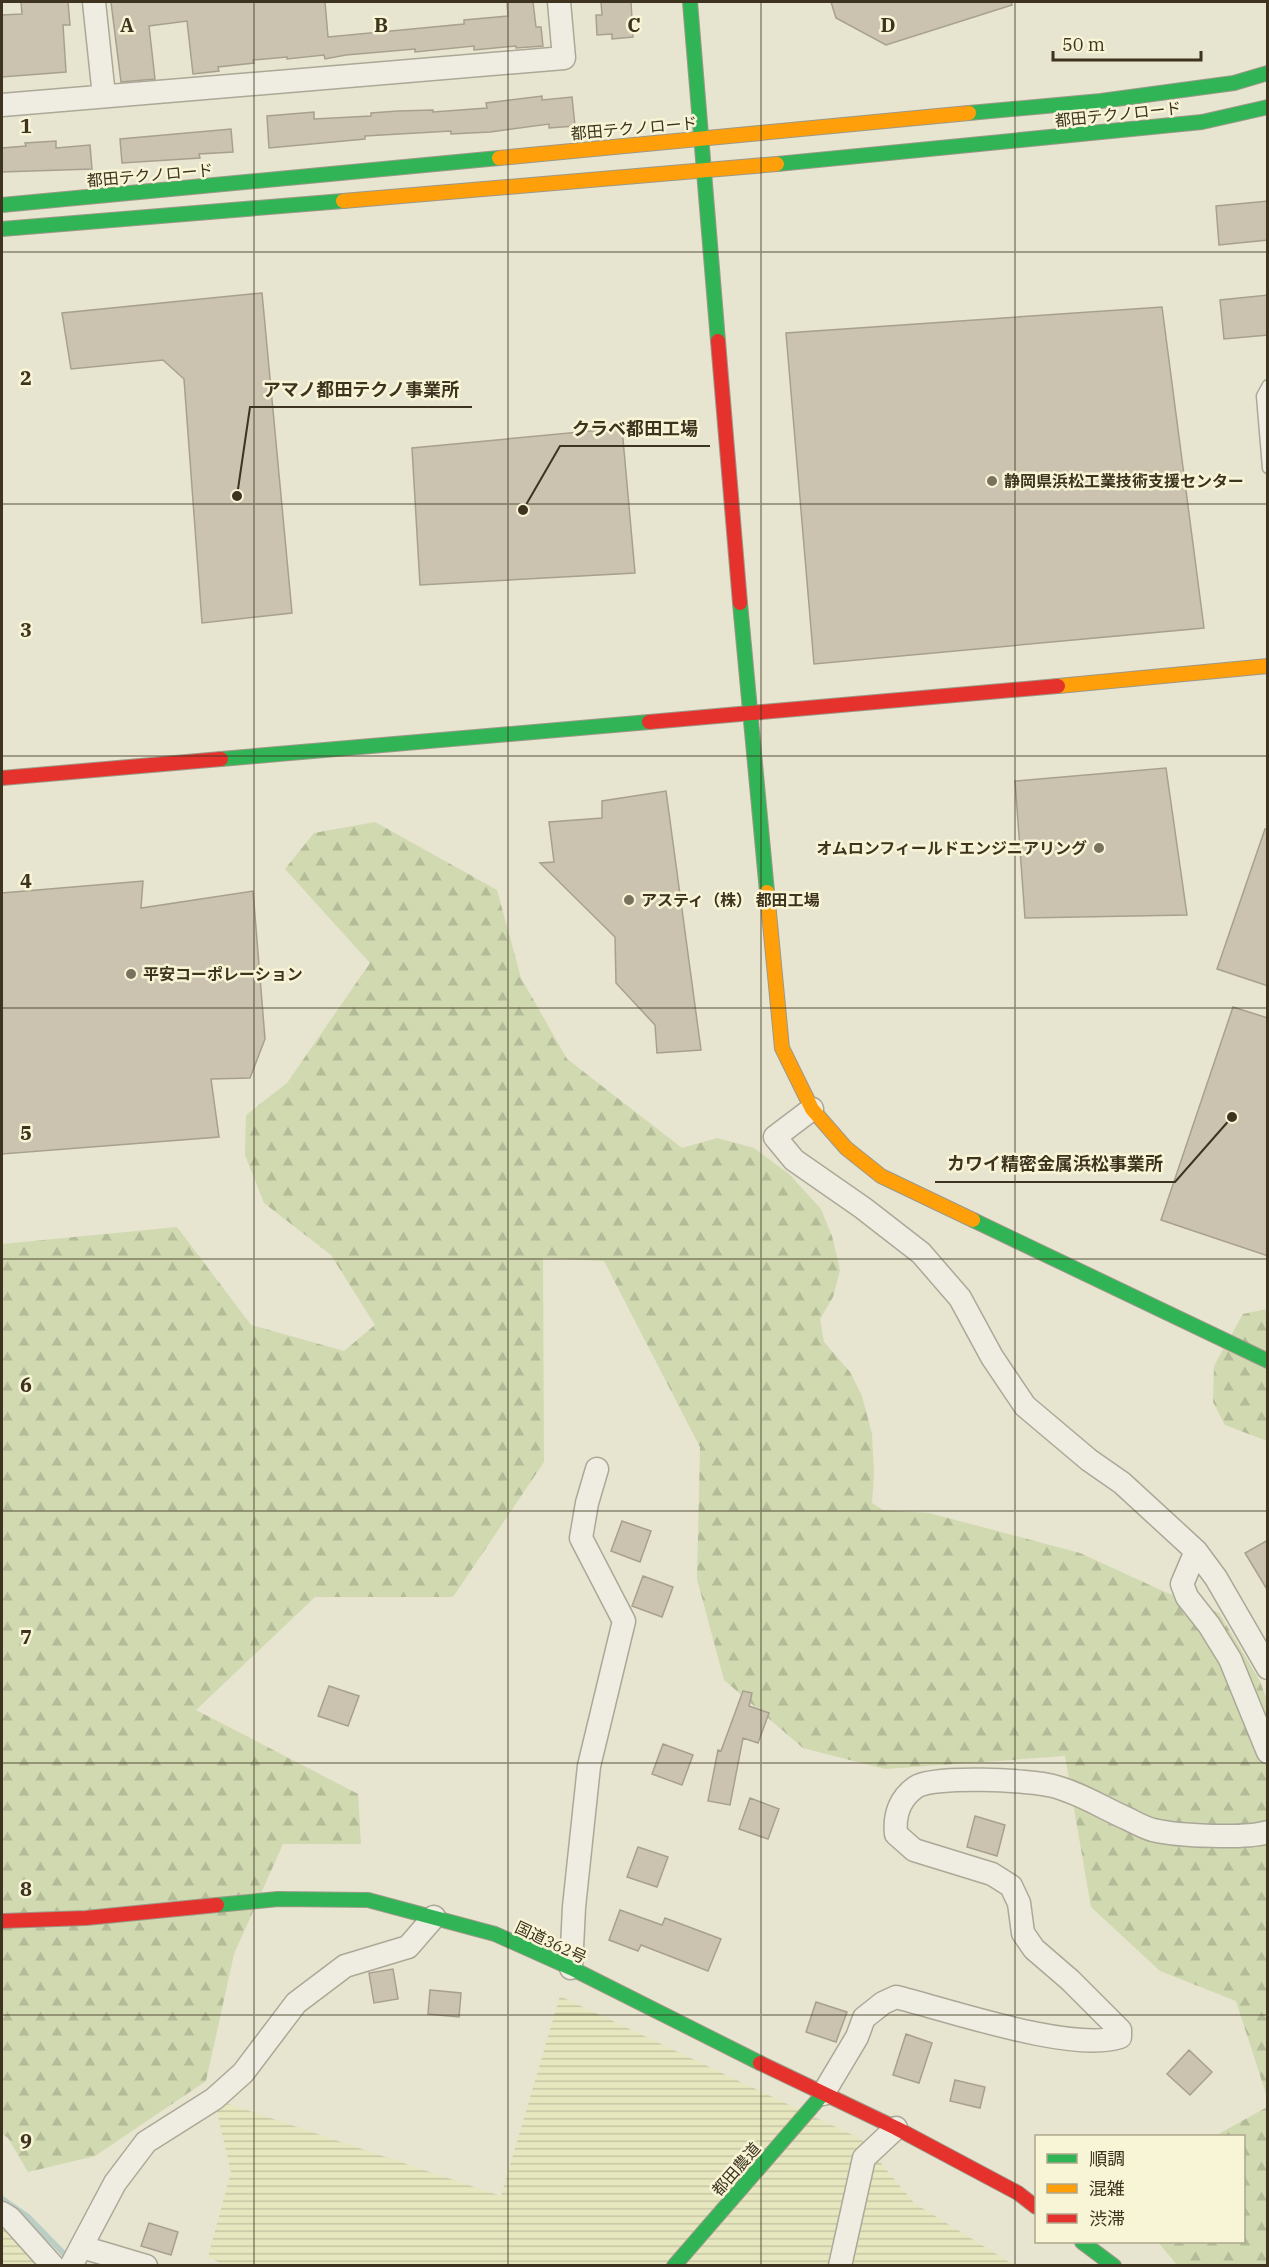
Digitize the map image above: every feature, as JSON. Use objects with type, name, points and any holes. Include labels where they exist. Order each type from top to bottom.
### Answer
[{"type":"main road","points":[[690,2],[706,170],[749,712],[782,1048],[812,1109],[846,1148],[880,1176],[1268,1361]]},
{"type":"main road","name":"都田テクノロード","points":[[2,205],[1101,101],[1234,83],[1268,73]]},
{"type":"main road","name":"都田テクノロード","points":[[2,230],[706,170],[1202,122],[1268,107]]},
{"type":"main road","points":[[2,778],[749,712],[946,697],[1268,666]]},
{"type":"main road","name":"国道362号","points":[[2,1921],[86,1918],[278,1899],[368,1900],[434,1917],[495,1934],[571,1968],[896,2128],[1018,2193],[1035,2206]]},
{"type":"main road","name":"都田農道","points":[[674,2265],[823,2094]]},
{"type":"main road","points":[[1085,2243],[1114,2265]]},
{"type":"street","points":[[94,2],[104,96]]},
{"type":"street","points":[[2,105],[564,58],[559,2]]},
{"type":"street","points":[[812,1109],[775,1137],[794,1160],[863,1208],[921,1253],[960,1298],[992,1357],[1025,1406],[1089,1460],[1122,1483],[1196,1551],[1216,1578],[1268,1668]]},
{"type":"street","points":[[571,1968],[575,1897],[589,1766],[624,1621],[582,1538],[587,1503],[597,1469]]},
{"type":"street","points":[[1196,1551],[1182,1584],[1187,1598],[1209,1625],[1230,1659],[1268,1752]]},
{"type":"street","points":[[823,2094],[856,2037],[864,2018],[883,2003],[896,1997],[1011,2027],[1078,2041],[1110,2040],[1120,2037],[1120,2030],[1070,1980],[1034,1949],[1023,1933],[1019,1903],[1011,1886],[992,1875],[914,1850],[896,1834],[894,1818],[906,1796],[918,1785],[948,1781],[1002,1779],[1031,1781],[1088,1798],[1152,1830],[1214,1835],[1268,1832]]},
{"type":"street","points":[[146,2265],[77,2256],[115,2183],[146,2142],[214,2099],[243,2073],[296,2003],[345,1966],[408,1947],[434,1917]]},
{"type":"street","points":[[840,2265],[864,2158],[896,2128]]},
{"type":"street","points":[[2,2213],[10,2218],[52,2265]]},
{"type":"lane","points":[[1268,385],[1262,396],[1268,468]]},
{"type":"green space","points":[[375,822],[497,890],[521,978],[567,1059],[682,1148],[717,1138],[754,1148],[789,1174],[821,1209],[832,1236],[840,1270],[833,1297],[820,1319],[824,1342],[850,1372],[862,1396],[872,1434],[874,1474],[872,1503],[883,1510],[929,1513],[1080,1553],[1165,1592],[1219,1613],[1260,1681],[1267,1701],[1267,2097],[1236,2001],[1160,1971],[1091,1907],[1065,1756],[885,1769],[803,1748],[724,1680],[697,1579],[700,1447],[604,1261],[543,1258],[544,1462],[453,1597],[315,1597],[196,1710],[358,1794],[361,1844],[283,1844],[234,1954],[206,2081],[95,2156],[28,2172],[8,2138],[2,2134],[2,1244],[177,1227],[251,1325],[344,1351],[375,1325],[331,1255],[264,1203],[245,1155],[246,1115],[287,1083],[370,963],[285,869],[314,833]]},
{"type":"green space","points":[[1267,1309],[1267,1441],[1225,1425],[1213,1402],[1214,1366],[1243,1314]]},
{"type":"green space","points":[[560,1996],[861,2139],[914,2203],[1014,2265],[226,2266],[208,2257],[231,2172],[214,2099],[501,2196]]},
{"type":"green space","points":[[1267,2107],[1267,2265],[1177,2265],[1159,2243],[1245,2243],[1245,2135],[1217,2135]]},
{"type":"green space","points":[[2,2220],[53,2265],[2,2265]]},
{"type":"building","points":[[21,2],[68,2],[70,25],[63,25],[66,72],[2,77],[2,15],[22,14]]},
{"type":"building","points":[[111,2],[325,2],[328,37],[464,24],[464,20],[508,16],[507,2],[533,2],[536,27],[541,27],[543,46],[474,50],[474,46],[415,52],[415,49],[325,59],[324,55],[287,59],[287,57],[253,60],[254,63],[218,67],[219,71],[193,74],[187,21],[149,26],[155,79],[121,82]]},
{"type":"building","points":[[601,2],[631,2],[633,37],[612,39],[612,34],[597,35],[596,15],[602,15]]},
{"type":"building","points":[[831,2],[1011,2],[1012,5],[886,45],[836,18]]},
{"type":"building","points":[[542,96],[542,100],[572,97],[575,126],[549,128],[549,124],[490,132],[451,134],[451,131],[365,136],[365,139],[269,148],[267,116],[314,112],[314,119],[371,116],[371,113],[398,111],[433,110],[433,112],[487,108],[486,103]]},
{"type":"building","points":[[231,129],[233,152],[199,154],[200,158],[122,163],[120,139]]},
{"type":"building","points":[[56,141],[56,148],[90,145],[92,169],[2,172],[2,148],[26,146],[25,143]]},
{"type":"building","points":[[1268,201],[1268,240],[1219,245],[1216,206]]},
{"type":"building","points":[[262,293],[292,613],[202,623],[184,379],[163,360],[71,369],[62,313]]},
{"type":"building","points":[[1268,295],[1268,335],[1224,339],[1220,300]]},
{"type":"building","name":"静岡県浜松工業技術支援センター","points":[[1162,307],[1204,628],[814,664],[786,333]]},
{"type":"building","points":[[622,428],[635,573],[420,585],[412,448]]},
{"type":"building","name":"オムロンフィールドエンジニアリング","points":[[1166,768],[1187,915],[1025,918],[1015,781]]},
{"type":"building","name":"アスティ（株） 都田工場","points":[[666,791],[701,1050],[657,1053],[655,1025],[616,983],[615,937],[540,863],[554,862],[549,822],[602,818],[602,801]]},
{"type":"building","points":[[1265,829],[1268,830],[1268,986],[1217,969]]},
{"type":"building","name":"平安コーポレーション","points":[[143,881],[141,908],[253,891],[265,1039],[250,1078],[211,1079],[219,1137],[2,1154],[2,893]]},
{"type":"building","points":[[1233,1007],[1268,1018],[1268,1256],[1161,1220]]},
{"type":"building","points":[[622,1521],[651,1531],[640,1562],[611,1551]]},
{"type":"building","points":[[1268,1540],[1268,1591],[1245,1553]]},
{"type":"building","points":[[643,1576],[673,1587],[662,1617],[632,1606]]},
{"type":"building","points":[[329,1686],[359,1696],[348,1726],[318,1716]]},
{"type":"building","points":[[743,1691],[752,1693],[749,1706],[769,1713],[758,1743],[743,1738],[730,1805],[708,1801],[718,1750],[721,1751]]},
{"type":"building","points":[[663,1744],[693,1755],[682,1785],[652,1774]]},
{"type":"building","points":[[750,1798],[779,1809],[768,1839],[739,1829]]},
{"type":"building","points":[[975,1816],[1005,1825],[997,1856],[967,1847]]},
{"type":"building","points":[[638,1847],[668,1857],[657,1887],[627,1877]]},
{"type":"building","points":[[620,1910],[662,1925],[665,1918],[721,1939],[708,1971],[641,1945],[638,1951],[609,1940]]},
{"type":"building","points":[[393,1969],[398,1999],[374,2003],[369,1973]]},
{"type":"building","points":[[430,1990],[461,1993],[459,2017],[428,2014]]},
{"type":"building","points":[[816,2002],[847,2012],[836,2042],[806,2032]]},
{"type":"building","points":[[906,2034],[932,2043],[919,2083],[893,2075]]},
{"type":"building","points":[[1189,2050],[1212,2072],[1190,2095],[1167,2074]]},
{"type":"building","points":[[955,2080],[985,2087],[980,2108],[950,2101]]},
{"type":"building","points":[[149,2223],[178,2232],[171,2255],[141,2246]]},
{"type":"waterway","points":[[2,2199],[28,2217],[70,2260]]},
{"type":"traffic: fast","points":[[690,2],[718,341]]},
{"type":"traffic: fast","points":[[969,113],[1101,101],[1234,83],[1268,73]]},
{"type":"traffic: fast","points":[[777,164],[1202,122],[1268,107]]},
{"type":"traffic: fast","points":[[2,205],[499,158]]},
{"type":"traffic: fast","points":[[2,229],[343,201]]},
{"type":"traffic: fast","points":[[740,603],[767,892]]},
{"type":"traffic: fast","points":[[221,759],[649,722]]},
{"type":"traffic: fast","points":[[973,1220],[1268,1361]]},
{"type":"traffic: fast","points":[[217,1905],[278,1899],[368,1900],[495,1934],[571,1968],[760,2063]]},
{"type":"traffic: fast","points":[[674,2266],[823,2094]]},
{"type":"traffic: fast","points":[[1083,2243],[1114,2266]]},
{"type":"traffic: slow","points":[[499,158],[969,113]]},
{"type":"traffic: slow","points":[[343,201],[777,164]]},
{"type":"traffic: slow","points":[[1058,686],[1268,666]]},
{"type":"traffic: slow","points":[[767,892],[782,1048],[812,1109],[846,1148],[881,1176],[973,1220]]},
{"type":"traffic: jam","points":[[718,341],[740,603]]},
{"type":"traffic: jam","points":[[649,722],[1058,686]]},
{"type":"traffic: jam","points":[[2,778],[221,759]]},
{"type":"traffic: jam","points":[[2,1921],[86,1918],[217,1905]]},
{"type":"traffic: jam","points":[[760,2063],[896,2128],[1018,2193],[1035,2206]]},
{"type":"place","name":"静岡県浜松工業技術支援センター","points":[[992,481]]},
{"type":"place","name":"アマノ都田テクノ事業所","points":[[237,496]]},
{"type":"place","name":"クラベ都田工場","points":[[523,510]]},
{"type":"place","name":"オムロンフィールドエンジニアリング","points":[[1099,848]]},
{"type":"place","name":"アスティ（株） 都田工場","points":[[629,900]]},
{"type":"place","name":"平安コーポレーション","points":[[131,974]]},
{"type":"place","name":"カワイ精密金属浜松事業所","points":[[1232,1117]]}]
